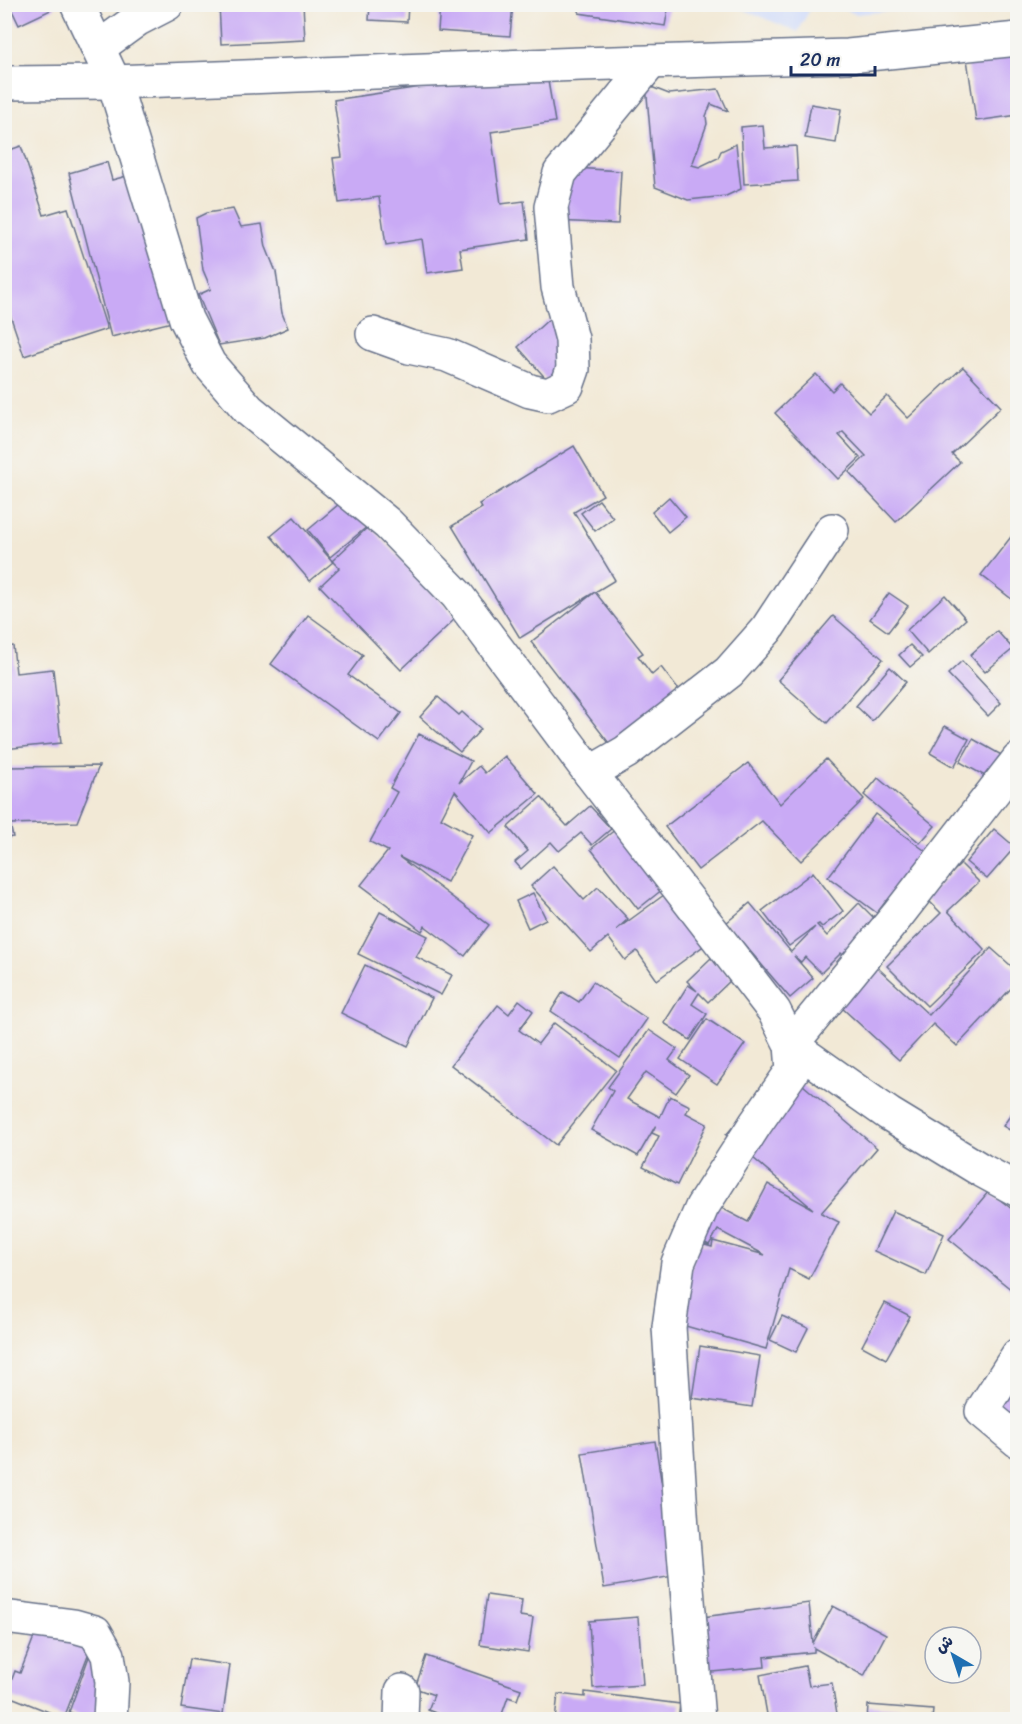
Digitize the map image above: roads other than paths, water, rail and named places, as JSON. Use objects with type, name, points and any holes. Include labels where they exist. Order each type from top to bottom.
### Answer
[{"type":"street","points":[[77,4],[114,82],[186,319],[209,364],[249,410],[388,524],[457,595],[774,1011],[791,1045],[793,1070],[702,1207],[678,1263],[673,1295],[669,1327],[682,1528],[698,1719]]},
{"type":"street","points":[[98,48],[138,19],[167,4]]},
{"type":"street","points":[[4,83],[114,82],[848,56],[1017,39]]},
{"type":"street","points":[[373,334],[408,347],[447,355],[530,391],[549,395],[567,386],[573,369],[572,339],[558,287],[551,207],[560,173],[651,62]]},
{"type":"street","points":[[590,772],[626,752],[729,672],[767,629],[832,530]]},
{"type":"street","points":[[791,1045],[897,916],[1017,760]]},
{"type":"street","points":[[791,1045],[889,1114],[1017,1190]]},
{"type":"street","points":[[1017,1355],[982,1411],[1017,1441]]},
{"type":"street","points":[[4,1617],[74,1626],[95,1632],[108,1655],[112,1682],[110,1719]]}]
